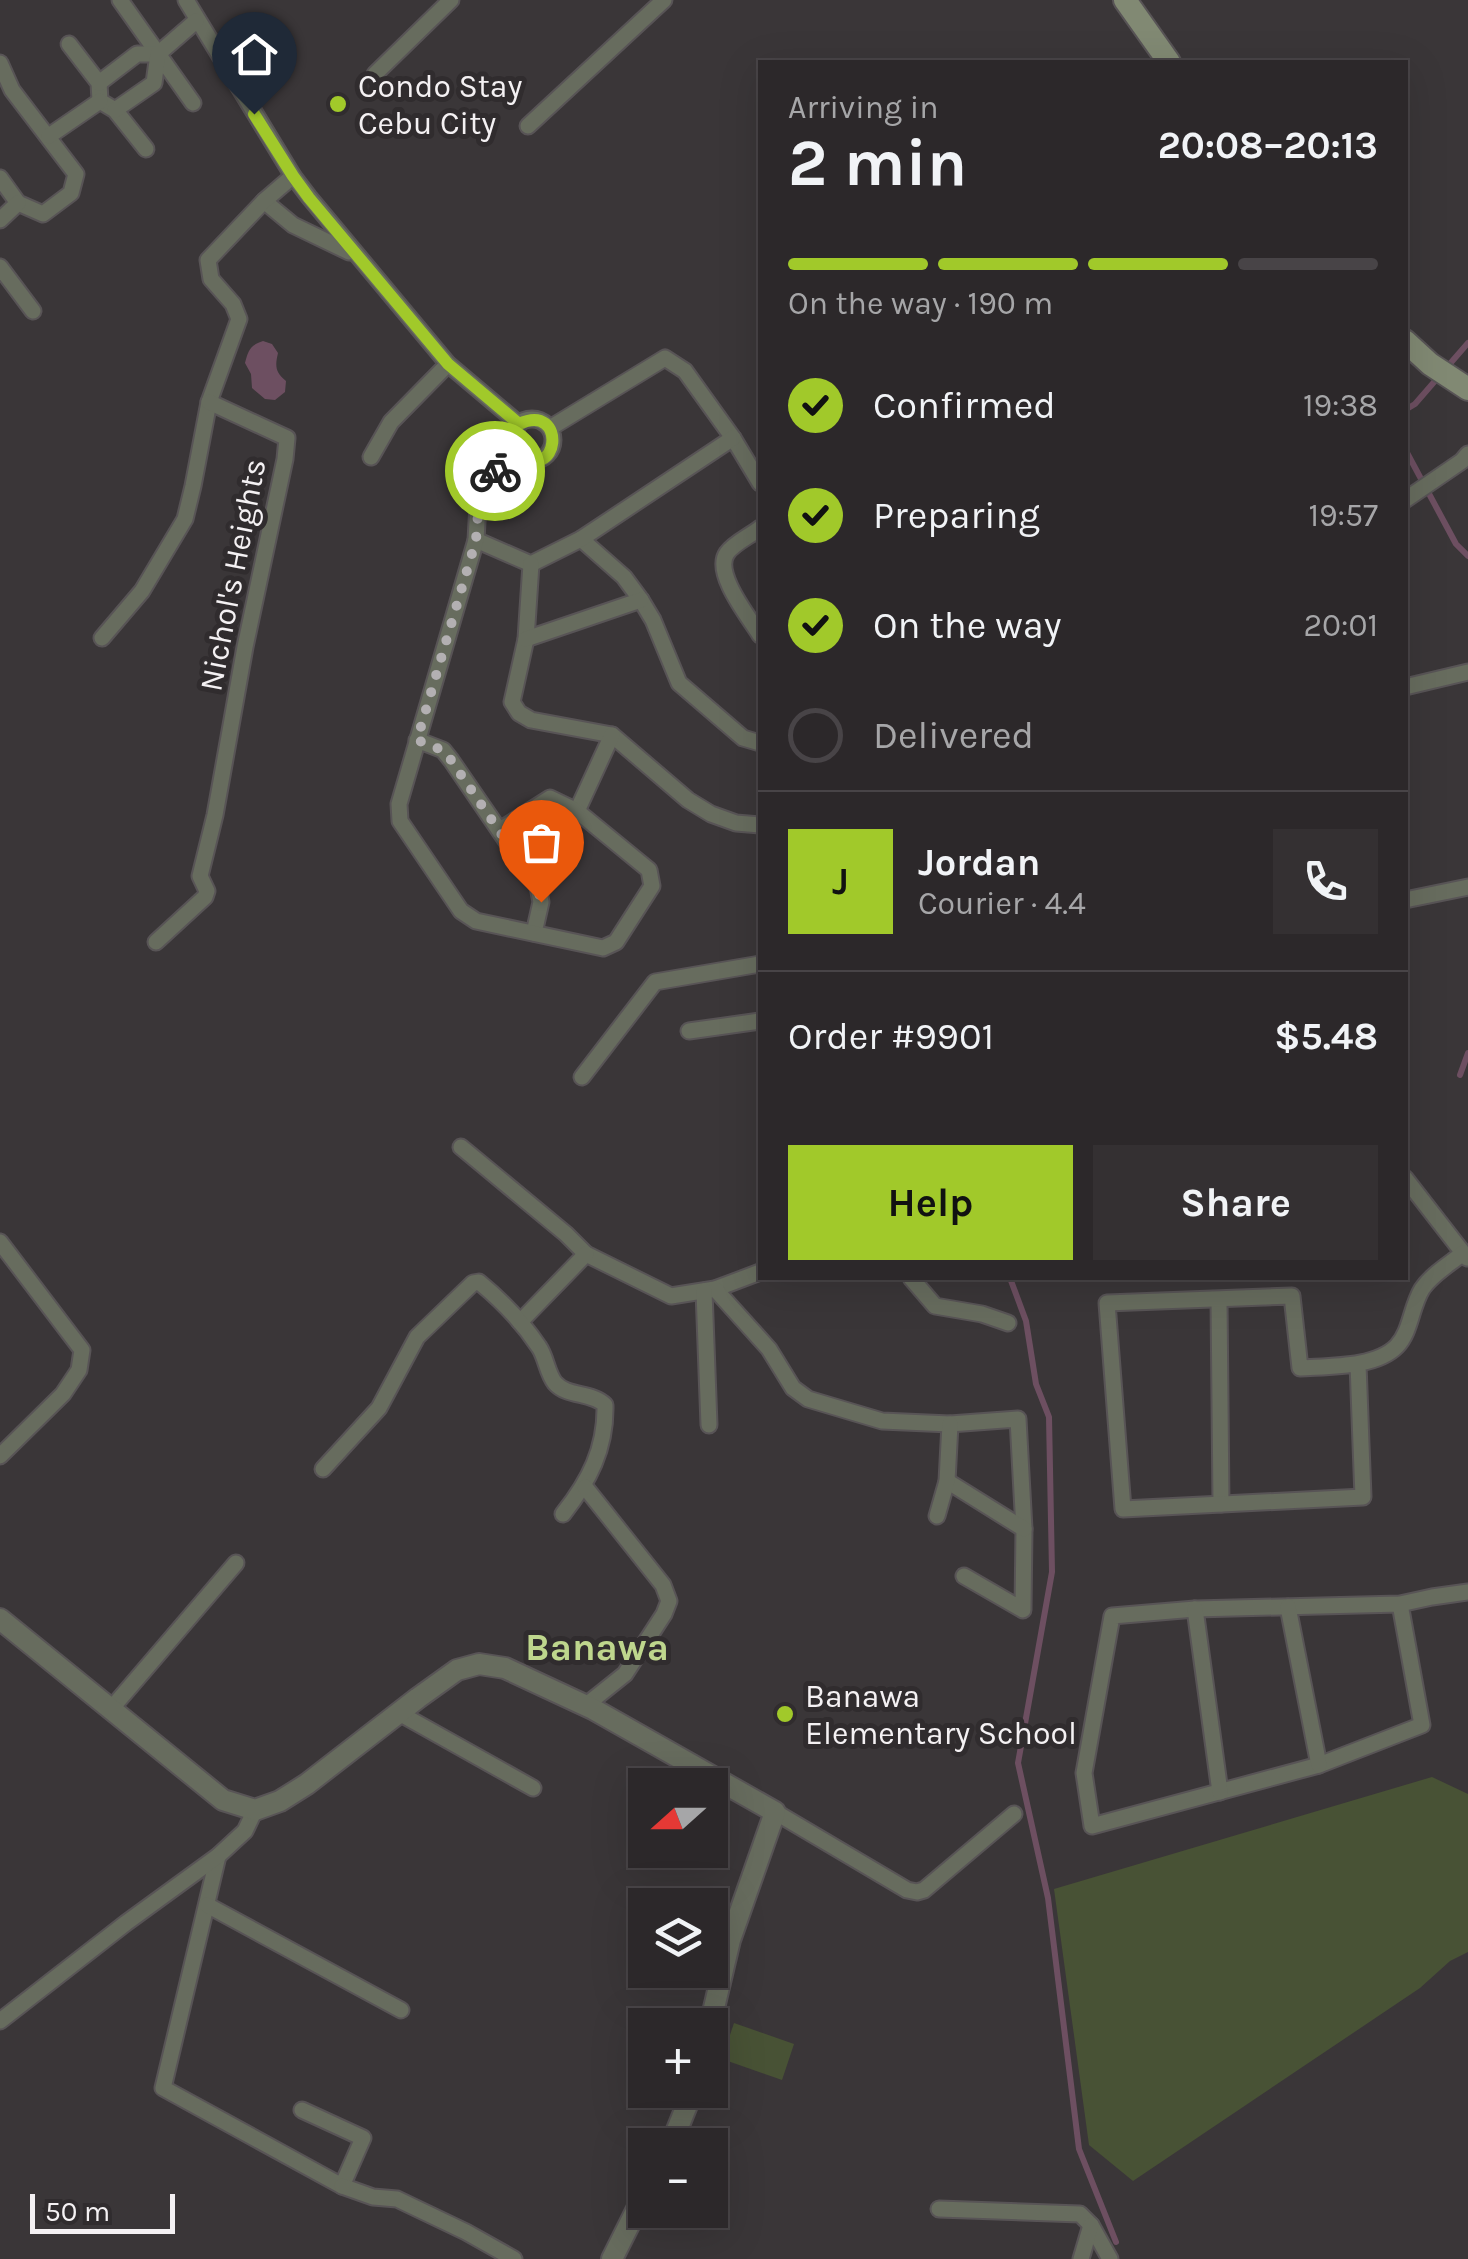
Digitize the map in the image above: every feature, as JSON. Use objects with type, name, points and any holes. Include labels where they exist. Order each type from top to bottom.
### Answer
[{"type":"main road","points":[[1124,0],[1168,60]]},
{"type":"main road","points":[[1408,345],[1465,387]]},
{"type":"street","points":[[120,0],[193,104]]},
{"type":"street","points":[[186,0],[293,176],[448,364],[519,424]]},
{"type":"street","points":[[375,74],[451,0]]},
{"type":"street","points":[[528,126],[664,0]]},
{"type":"street","points":[[115,110],[154,83],[158,54],[196,20]]},
{"type":"street","points":[[69,44],[98,83],[100,101]]},
{"type":"street","points":[[98,83],[137,54],[158,54]]},
{"type":"street","points":[[0,63],[12,90],[76,174],[72,192],[43,214],[18,203],[0,178]]},
{"type":"street","points":[[100,101],[115,110],[146,149]]},
{"type":"street","points":[[49,136],[100,101]]},
{"type":"street","points":[[102,638],[142,591],[184,519],[194,486],[208,402],[239,319],[234,304],[210,279],[208,260],[293,176]]},
{"type":"street","points":[[264,201],[293,224],[358,256]]},
{"type":"street","points":[[0,220],[18,203]]},
{"type":"street","points":[[0,267],[33,311]]},
{"type":"street","points":[[550,428],[666,358],[685,371],[758,480]]},
{"type":"street","points":[[372,457],[391,422],[448,364]]},
{"type":"street","name":"Nichol's Heights","points":[[156,942],[205,896],[206,886],[200,876],[216,814],[245,646],[284,459],[286,438],[208,402]]},
{"type":"street","points":[[530,419],[550,428],[554,441],[550,454],[538,461],[525,460],[515,452],[511,442],[519,424],[530,419]]},
{"type":"street","points":[[476,540],[531,564],[582,539],[733,438]]},
{"type":"street","points":[[500,830],[550,798],[577,811],[649,870],[652,886],[616,942],[603,948],[476,921],[461,911],[400,821],[399,804],[476,540],[480,486],[515,452]]},
{"type":"street","points":[[1408,498],[1468,454]]},
{"type":"street","points":[[758,530],[723,560],[724,576],[758,632]]},
{"type":"street","points":[[582,539],[624,578],[641,600],[679,683],[743,738],[758,742]]},
{"type":"street","points":[[531,564],[526,638],[512,702],[519,713],[531,720],[612,736],[688,800],[711,814],[736,823],[758,825]]},
{"type":"street","points":[[526,638],[641,600]]},
{"type":"street","points":[[1408,687],[1468,672]]},
{"type":"street","points":[[577,811],[612,736]]},
{"type":"street","points":[[417,740],[442,750],[538,888],[541,902],[534,932]]},
{"type":"street","points":[[1408,899],[1468,887]]},
{"type":"street","points":[[582,1077],[655,982],[758,964]]},
{"type":"street","points":[[689,1031],[758,1022]]},
{"type":"street","points":[[462,1147],[586,1254],[671,1296],[710,1290],[758,1273]]},
{"type":"street","points":[[1358,1364],[1363,1497],[1123,1509],[1107,1303],[1292,1296],[1300,1368],[1358,1364],[1387,1354],[1400,1344],[1422,1290],[1436,1274],[1466,1256],[1408,1182]]},
{"type":"street","points":[[0,1456],[63,1394],[79,1370],[82,1350],[1,1248]]},
{"type":"street","points":[[520,1322],[586,1254]]},
{"type":"street","points":[[914,1280],[935,1306],[1008,1322]]},
{"type":"street","points":[[324,1469],[378,1408],[417,1336],[473,1283],[479,1282],[542,1350],[554,1382],[605,1405],[600,1448],[585,1487],[562,1514]]},
{"type":"street","points":[[710,1290],[769,1349],[792,1388],[808,1400],[882,1420],[950,1424],[1018,1418],[1024,1529],[1023,1610],[964,1576]]},
{"type":"street","points":[[709,1425],[710,1290]]},
{"type":"street","points":[[1219,1300],[1221,1504]]},
{"type":"street","points":[[937,1516],[947,1480],[950,1424]]},
{"type":"street","points":[[947,1480],[1024,1529]]},
{"type":"street","points":[[585,1487],[670,1601],[625,1674],[585,1706]]},
{"type":"street","points":[[111,1710],[236,1562]]},
{"type":"street","points":[[1400,1604],[1422,1725],[1319,1765],[1092,1826],[1084,1772],[1112,1616],[1195,1609],[1400,1604],[1468,1592]]},
{"type":"street","points":[[1288,1608],[1319,1765]]},
{"type":"street","points":[[1195,1609],[1220,1792]]},
{"type":"street","points":[[0,1619],[223,1800],[255,1810],[280,1801],[307,1784],[457,1670],[480,1664],[505,1668],[585,1706],[907,1890],[924,1890],[1014,1814]]},
{"type":"street","points":[[398,1713],[533,1788]]},
{"type":"street","points":[[0,2021],[218,1856],[245,1831],[255,1810]]},
{"type":"street","points":[[714,2008],[730,1940],[775,1812]]},
{"type":"street","points":[[218,1856],[162,2088],[342,2186],[372,2197],[397,2199],[514,2259]]},
{"type":"street","points":[[207,1906],[401,2010]]},
{"type":"street","points":[[302,2110],[363,2138],[342,2186]]},
{"type":"street","points":[[939,2209],[1080,2214],[1110,2259]]},
{"type":"street","points":[[1081,2259],[1091,2226]]},
{"type":"street","points":[[612,2259],[628,2227]]},
{"type":"green space","points":[[1432,1777],[1468,1794],[1468,1952],[1133,2181],[1089,2145],[1054,1889]]},
{"type":"green space","points":[[734,2023],[794,2044],[782,2080],[728,2061],[728,2041]]},
{"type":"shaded area","points":[[263,341],[272,344],[278,353],[277,369],[286,381],[285,392],[275,400],[265,399],[252,388],[245,363],[250,349]]},
{"type":"waterway","points":[[1408,408],[1468,343]]},
{"type":"waterway","points":[[1408,455],[1456,544],[1468,556]]},
{"type":"waterway","points":[[1460,1075],[1468,1053]]},
{"type":"waterway","points":[[1011,1280],[1026,1321],[1036,1384],[1049,1417],[1052,1572],[1018,1763],[1048,1898],[1079,2149],[1116,2242]]},
{"type":"way so far","points":[[495,471],[477,494],[476,540],[417,740],[442,750],[451,760],[538,888],[541,902]]},
{"type":"place","name":"Condo Stay Cebu City","points":[[338,104]]},
{"type":"place","name":"Banawa Elementary School","points":[[785,1714]]},
{"type":"district","name":"Banawa","points":[[597,1647]]},
{"type":"route","points":[[254,114],[309,198],[448,364],[519,424],[530,419],[550,428],[554,441],[550,454],[538,461],[525,460],[515,452],[495,471]]}]
